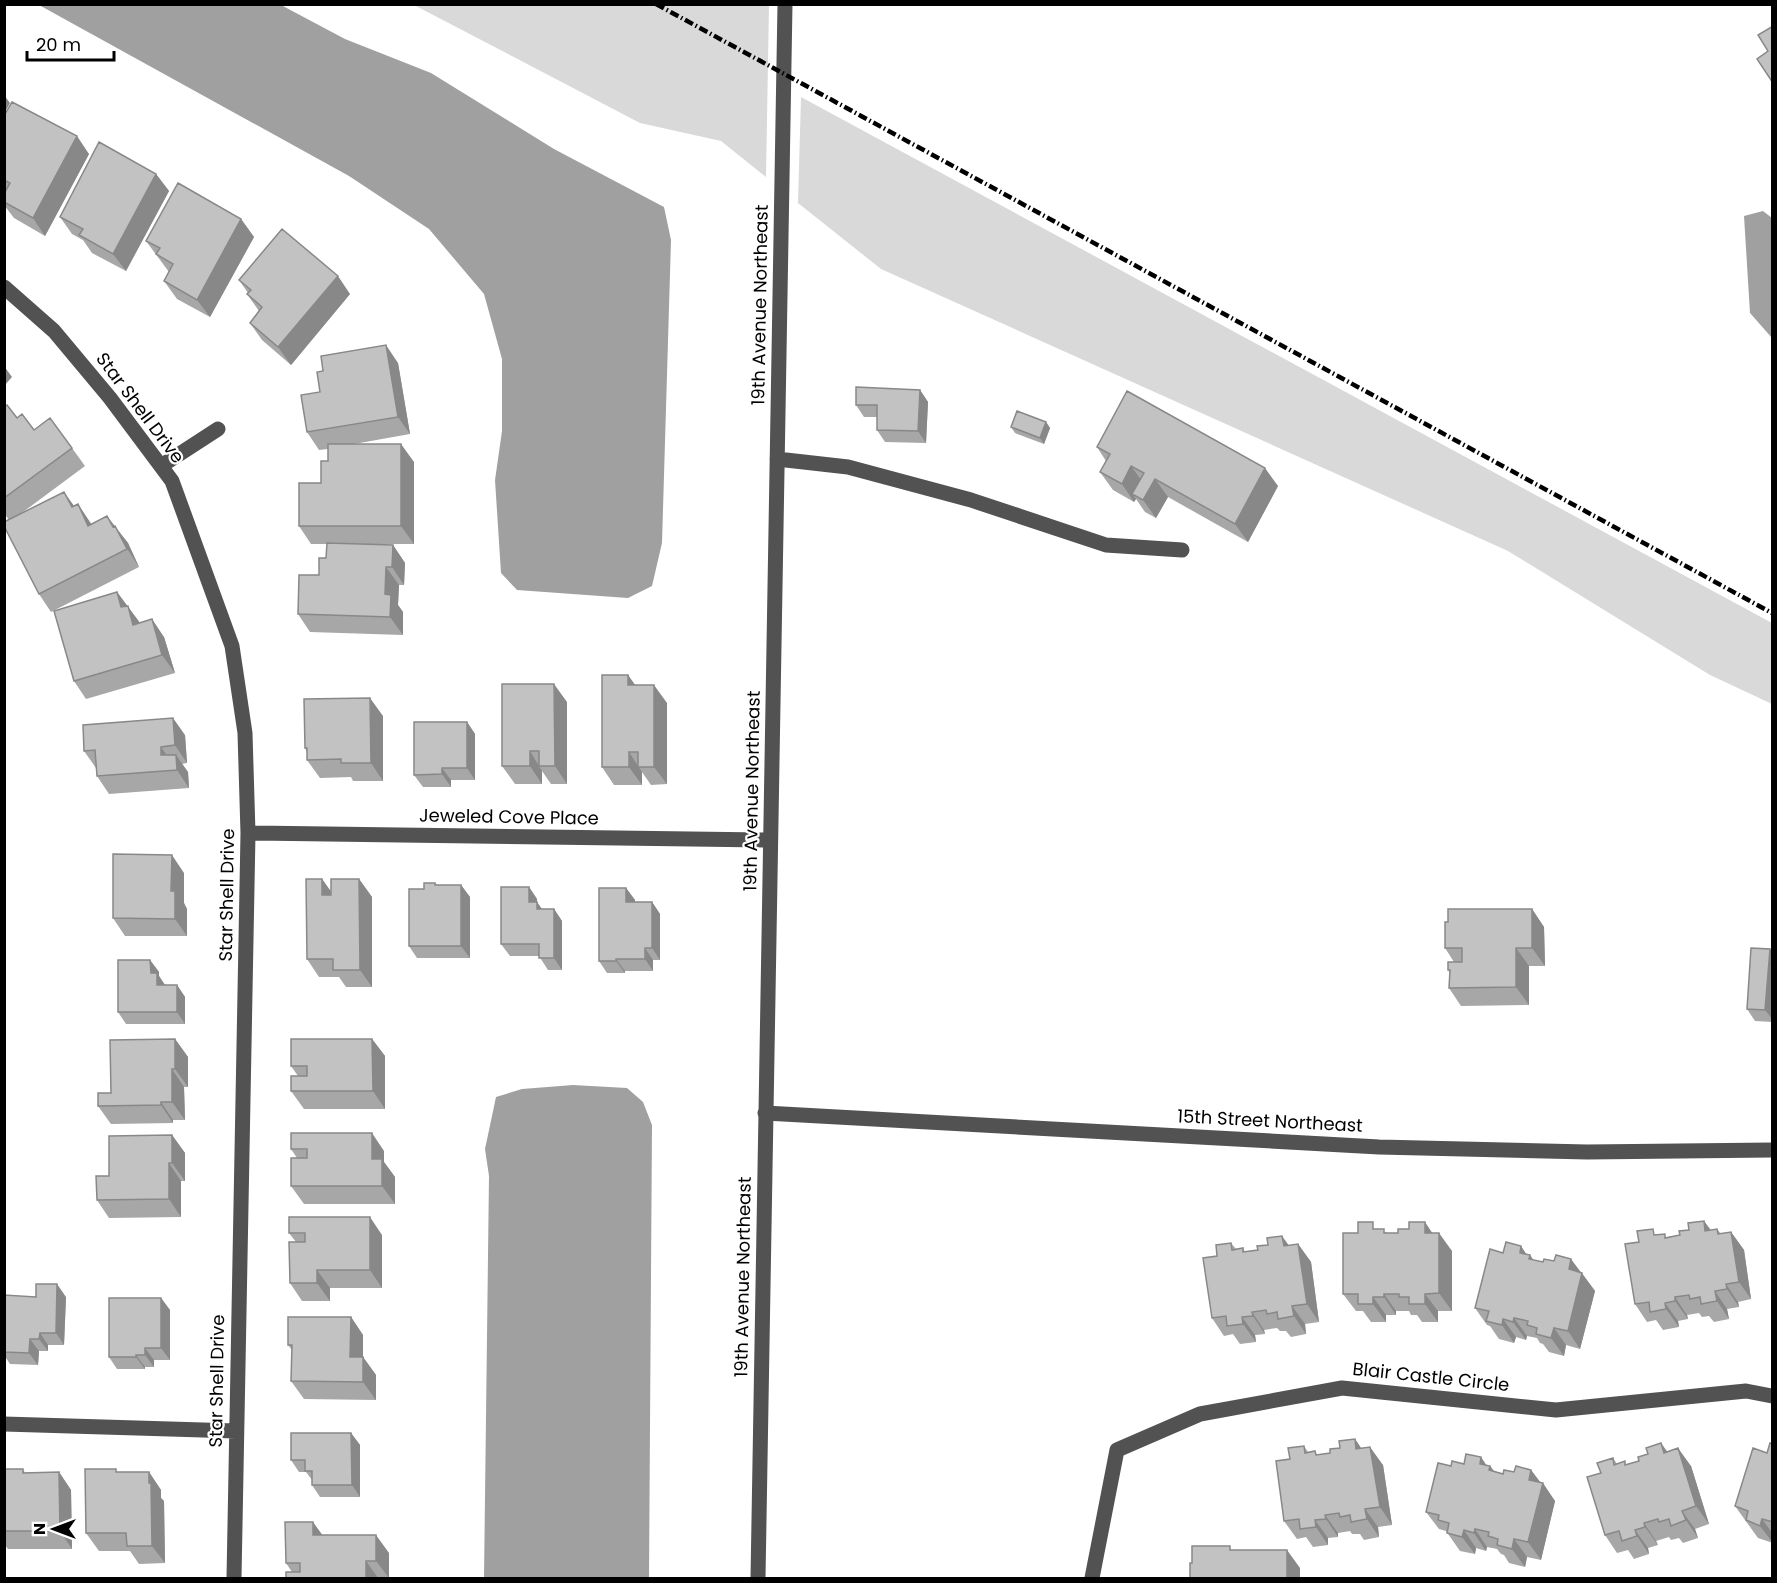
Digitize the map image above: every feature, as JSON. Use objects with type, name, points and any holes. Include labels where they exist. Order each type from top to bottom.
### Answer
[{"type":"street","name":"19th Avenue Northeast","points":[[758,1578],[785,4]]},
{"type":"street","name":"Star Shell Drive","points":[[4,287],[54,331],[110,398],[172,481],[232,646],[245,733],[248,832],[234,1578]]},
{"type":"street","points":[[161,466],[218,429]]},
{"type":"street","points":[[777,459],[848,467],[971,500],[1106,545],[1182,550]]},
{"type":"street","name":"Jeweled Cove Place","points":[[248,832],[770,840]]},
{"type":"street","name":"15th Street Northeast","points":[[765,1113],[1379,1147],[1587,1152],[1773,1150]]},
{"type":"street","name":"Blair Castle Circle","points":[[1092,1578],[1116,1450],[1200,1414],[1342,1388],[1556,1410],[1746,1391],[1773,1396]]},
{"type":"street","points":[[4,1424],[236,1431]]},
{"type":"shaded area","points":[[39,5],[281,5],[345,39],[431,73],[554,149],[664,207],[671,240],[662,543],[652,586],[628,598],[517,590],[501,573],[495,480],[502,431],[502,359],[484,294],[429,229],[349,176]]},
{"type":"shaded area","points":[[414,5],[769,5],[766,177],[721,141],[640,123]]},
{"type":"shaded area","points":[[801,97],[1772,623],[1772,704],[1710,675],[1508,551],[881,269],[798,203]]},
{"type":"shaded area","points":[[1763,211],[1772,218],[1772,338],[1750,313],[1744,216]]},
{"type":"shaded area","points":[[573,1085],[627,1088],[643,1102],[652,1125],[649,1578],[484,1578],[489,1176],[485,1149],[496,1097],[522,1089]]},
{"type":"building","points":[[1773,26],[1773,83],[1757,59],[1768,51],[1758,35]]},
{"type":"building","points":[[12,102],[77,136],[33,218],[4,202],[4,194],[10,183],[4,180],[4,116]]},
{"type":"building","points":[[99,142],[156,174],[113,254],[79,235],[83,229],[60,217]]},
{"type":"building","points":[[178,183],[241,219],[197,300],[164,281],[173,264],[156,254],[160,248],[146,241]]},
{"type":"building","points":[[282,229],[338,276],[278,347],[250,323],[262,307],[247,294],[251,290],[239,280]]},
{"type":"building","points":[[386,345],[398,417],[307,432],[301,395],[320,392],[317,372],[323,371],[321,356]]},
{"type":"building","points":[[856,387],[920,390],[918,431],[877,430],[877,405],[856,405]]},
{"type":"building","points":[[1127,391],[1265,468],[1235,524],[1155,479],[1143,500],[1132,494],[1144,473],[1131,466],[1122,484],[1100,472],[1110,454],[1097,447]]},
{"type":"building","points":[[7,405],[17,418],[22,414],[34,430],[50,418],[72,448],[4,498],[4,407]]},
{"type":"building","points":[[1017,411],[1046,422],[1040,438],[1011,427]]},
{"type":"building","points":[[328,444],[401,444],[401,526],[299,526],[299,483],[321,483],[321,461],[328,461]]},
{"type":"building","points":[[64,492],[72,507],[78,504],[88,526],[107,516],[127,549],[39,594],[4,522]]},
{"type":"building","points":[[327,543],[393,545],[392,567],[386,567],[385,594],[391,595],[390,617],[298,614],[299,575],[319,575],[319,558],[326,558]]},
{"type":"building","points":[[117,592],[121,607],[128,606],[133,625],[152,619],[162,655],[74,681],[54,611]]},
{"type":"building","points":[[602,675],[628,675],[628,685],[654,685],[654,767],[638,767],[638,752],[629,752],[629,767],[602,767]]},
{"type":"building","points":[[502,684],[554,684],[555,766],[539,766],[539,751],[530,751],[530,766],[502,766]]},
{"type":"building","points":[[370,698],[371,763],[341,763],[341,759],[307,760],[304,699]]},
{"type":"building","points":[[173,718],[175,745],[161,747],[161,755],[176,755],[177,770],[97,776],[95,750],[84,751],[83,725]]},
{"type":"building","points":[[414,722],[467,722],[467,768],[442,768],[442,774],[414,775]]},
{"type":"building","points":[[113,854],[172,855],[171,891],[175,891],[175,919],[113,918]]},
{"type":"building","points":[[306,879],[322,879],[322,895],[331,895],[331,879],[359,879],[360,970],[333,970],[333,959],[307,959]]},
{"type":"building","points":[[424,883],[461,885],[461,946],[409,946],[409,889],[424,889]]},
{"type":"building","points":[[501,887],[529,887],[529,902],[537,902],[537,909],[554,909],[554,958],[539,958],[539,944],[501,944]]},
{"type":"building","points":[[599,888],[626,888],[626,902],[652,902],[652,948],[645,948],[645,959],[599,961]]},
{"type":"building","points":[[1448,909],[1532,909],[1532,948],[1516,948],[1516,987],[1449,988],[1448,962],[1462,962],[1462,948],[1445,948],[1445,922],[1448,922]]},
{"type":"building","points":[[1751,948],[1770,949],[1765,1010],[1747,1009]]},
{"type":"building","points":[[118,960],[150,960],[151,973],[157,973],[157,985],[177,985],[177,1012],[118,1012]]},
{"type":"building","points":[[175,1039],[172,1102],[161,1102],[161,1105],[98,1106],[98,1093],[111,1093],[110,1040]]},
{"type":"building","points":[[291,1039],[372,1039],[373,1091],[291,1091],[291,1076],[307,1076],[307,1066],[291,1066]]},
{"type":"building","points":[[291,1133],[372,1133],[372,1159],[382,1159],[382,1186],[291,1186],[291,1158],[307,1158],[307,1149],[291,1149]]},
{"type":"building","points":[[172,1135],[169,1199],[97,1200],[96,1176],[109,1176],[109,1136]]},
{"type":"building","points":[[289,1217],[370,1217],[370,1270],[317,1270],[317,1283],[290,1283],[289,1242],[305,1242],[305,1233],[289,1233]]},
{"type":"building","points":[[1704,1221],[1705,1231],[1717,1229],[1718,1234],[1731,1232],[1739,1282],[1726,1284],[1727,1289],[1715,1291],[1717,1301],[1701,1304],[1700,1297],[1690,1299],[1689,1295],[1675,1297],[1675,1301],[1665,1303],[1666,1309],[1650,1312],[1649,1302],[1635,1304],[1625,1244],[1639,1242],[1637,1231],[1653,1229],[1654,1235],[1665,1234],[1665,1238],[1680,1235],[1679,1231],[1689,1230],[1688,1223]]},
{"type":"building","points":[[1358,1222],[1373,1222],[1373,1229],[1384,1229],[1384,1233],[1398,1233],[1398,1229],[1409,1229],[1409,1222],[1425,1222],[1425,1233],[1439,1233],[1439,1293],[1425,1294],[1425,1304],[1409,1304],[1409,1297],[1384,1294],[1384,1297],[1373,1297],[1373,1304],[1358,1304],[1358,1294],[1343,1294],[1343,1233],[1358,1233]]},
{"type":"building","points":[[1282,1236],[1284,1246],[1298,1244],[1307,1304],[1292,1306],[1294,1316],[1278,1319],[1277,1312],[1267,1314],[1266,1310],[1252,1312],[1253,1316],[1242,1317],[1243,1324],[1227,1326],[1226,1316],[1212,1318],[1203,1258],[1217,1256],[1216,1245],[1231,1243],[1232,1250],[1243,1248],[1243,1252],[1258,1250],[1257,1246],[1268,1245],[1267,1238]]},
{"type":"building","points":[[1506,1242],[1521,1246],[1520,1253],[1530,1255],[1529,1259],[1543,1262],[1544,1259],[1554,1261],[1556,1255],[1571,1259],[1569,1269],[1582,1273],[1568,1331],[1554,1328],[1551,1338],[1536,1334],[1537,1328],[1527,1325],[1528,1321],[1514,1318],[1513,1322],[1503,1319],[1502,1325],[1486,1321],[1489,1311],[1475,1308],[1490,1249],[1503,1253]]},
{"type":"building","points":[[36,1284],[57,1284],[56,1333],[40,1333],[39,1339],[30,1339],[29,1353],[4,1352],[4,1295],[36,1297]]},
{"type":"building","points":[[109,1298],[161,1298],[161,1348],[145,1348],[145,1355],[136,1355],[136,1357],[109,1357]]},
{"type":"building","points":[[288,1317],[351,1317],[350,1357],[363,1357],[363,1382],[291,1381],[292,1345],[288,1345]]},
{"type":"building","points":[[291,1433],[351,1433],[352,1485],[312,1485],[312,1471],[305,1471],[305,1460],[291,1460]]},
{"type":"building","points":[[1355,1439],[1356,1449],[1370,1447],[1380,1507],[1365,1509],[1367,1519],[1351,1522],[1350,1515],[1340,1517],[1339,1513],[1325,1515],[1326,1519],[1315,1520],[1316,1527],[1300,1529],[1299,1519],[1284,1521],[1276,1461],[1290,1459],[1288,1448],[1304,1446],[1305,1453],[1315,1451],[1316,1455],[1330,1453],[1330,1449],[1340,1448],[1339,1441]]},
{"type":"building","points":[[1661,1443],[1664,1453],[1678,1448],[1696,1506],[1682,1511],[1686,1520],[1671,1526],[1669,1519],[1659,1522],[1658,1519],[1644,1523],[1645,1527],[1635,1530],[1637,1536],[1622,1541],[1619,1531],[1605,1535],[1587,1477],[1601,1473],[1597,1463],[1613,1458],[1614,1465],[1625,1461],[1625,1465],[1639,1461],[1638,1457],[1648,1454],[1646,1448]]},
{"type":"building","points":[[1770,1443],[1773,1444],[1773,1522],[1762,1519],[1760,1526],[1746,1520],[1748,1511],[1735,1506],[1753,1448],[1767,1453]]},
{"type":"building","points":[[1466,1454],[1481,1457],[1480,1464],[1490,1466],[1489,1470],[1503,1474],[1504,1470],[1514,1472],[1516,1466],[1531,1470],[1529,1480],[1543,1483],[1528,1542],[1514,1539],[1512,1549],[1497,1545],[1498,1539],[1488,1536],[1489,1532],[1475,1529],[1474,1533],[1464,1530],[1462,1537],[1447,1533],[1449,1523],[1438,1520],[1439,1515],[1426,1512],[1438,1463],[1451,1466],[1452,1461],[1464,1464]]},
{"type":"building","points":[[4,1469],[23,1469],[23,1473],[59,1472],[60,1531],[4,1531]]},
{"type":"building","points":[[85,1469],[149,1472],[152,1546],[127,1546],[126,1533],[86,1533]]},
{"type":"building","points":[[285,1522],[313,1522],[313,1535],[376,1535],[376,1561],[366,1561],[366,1578],[286,1578],[286,1572],[300,1572],[300,1563],[286,1563]]},
{"type":"building","points":[[1192,1546],[1230,1546],[1230,1550],[1287,1550],[1287,1578],[1190,1578]]},
{"type":"railway","points":[[656,4],[1772,613]]}]
